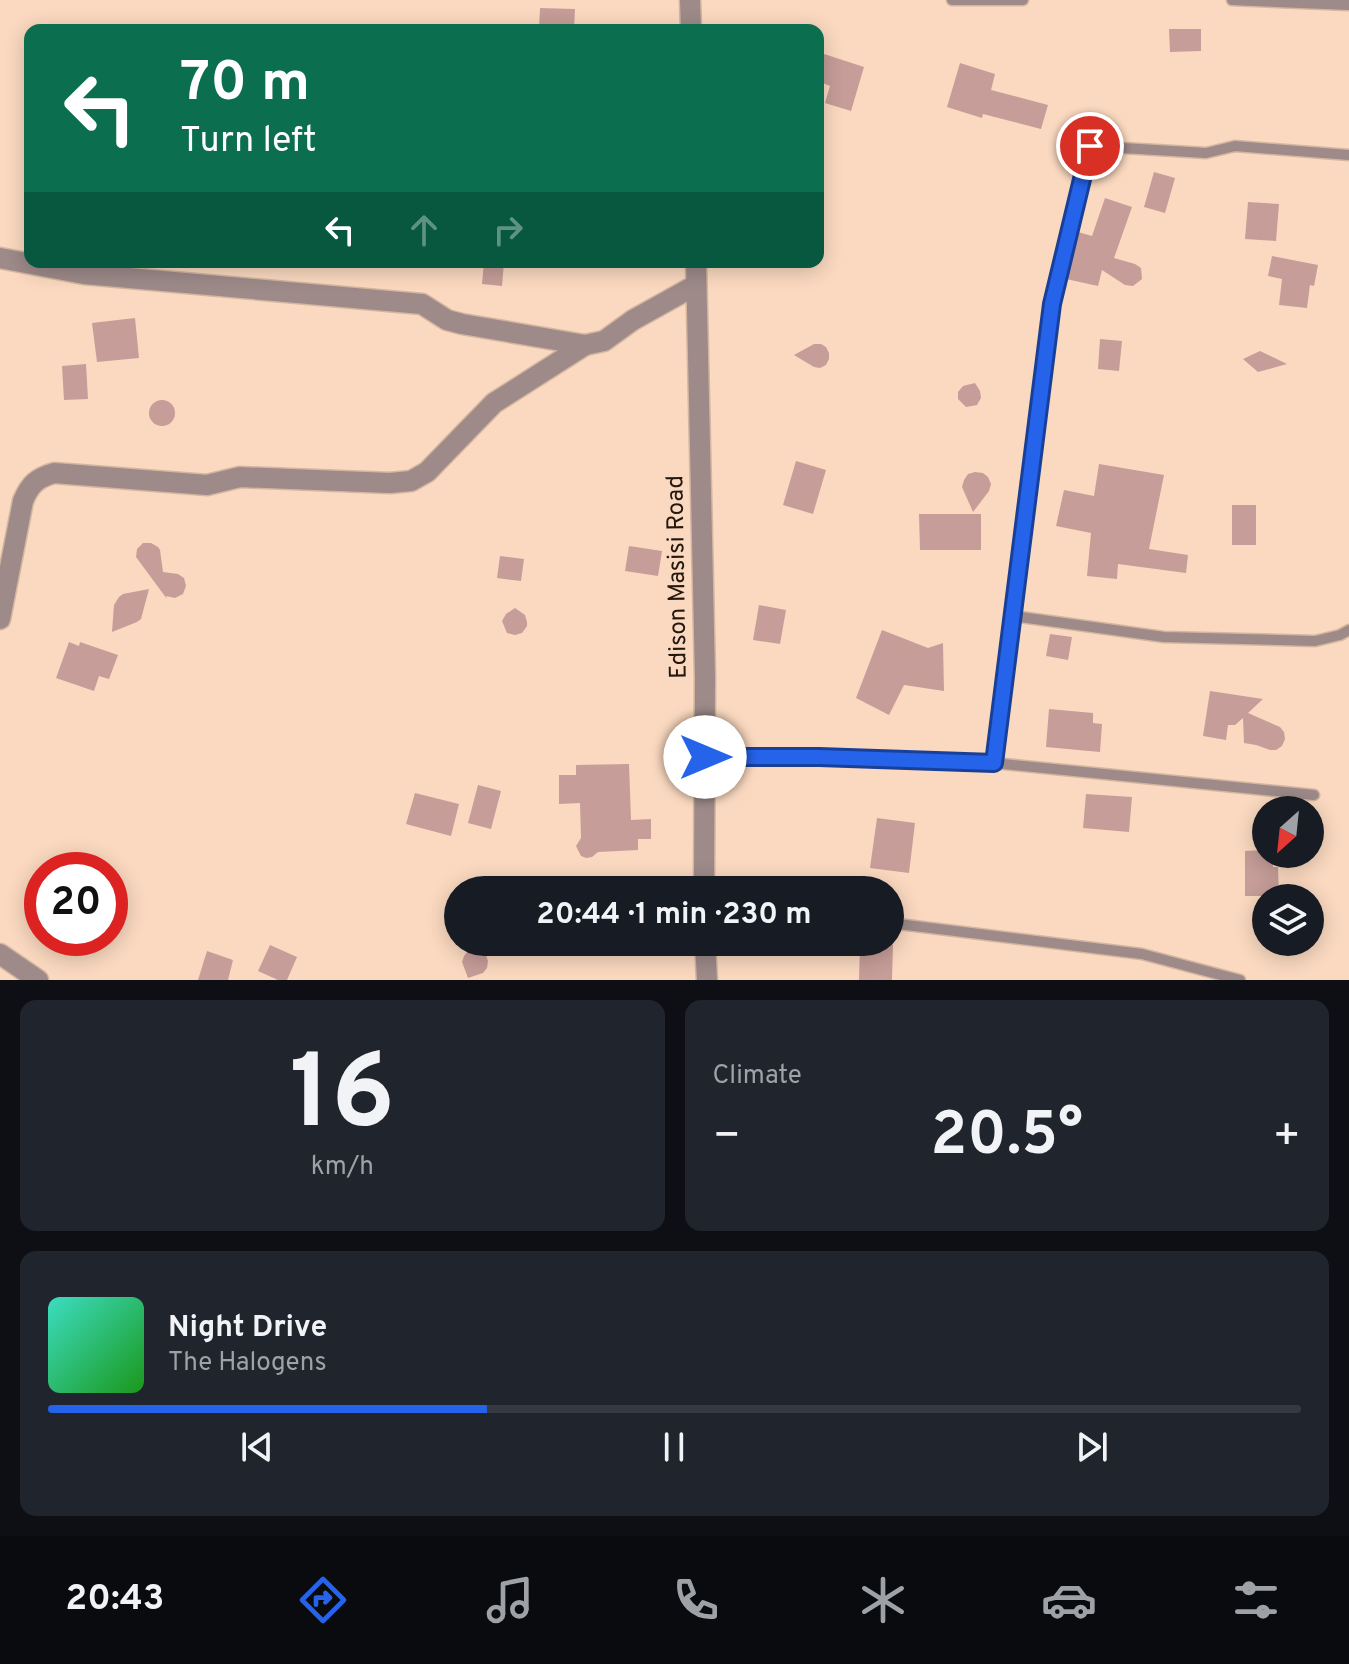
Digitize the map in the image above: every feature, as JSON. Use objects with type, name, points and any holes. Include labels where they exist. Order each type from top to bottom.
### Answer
[{"type":"street","points":[[690,0],[691,24]]},
{"type":"street","points":[[0,258],[24,263]]},
{"type":"street","points":[[52,268],[84,274],[422,304],[447,320],[462,324],[585,345]]},
{"type":"street","name":"Edison Masisi Road","points":[[696,268],[705,677],[704,876]]},
{"type":"street","points":[[0,619],[23,501],[29,486],[40,477],[54,473],[207,485],[240,477],[390,483],[411,481],[427,472],[494,403],[585,345],[604,341],[633,320],[696,285]]},
{"type":"street","points":[[0,954],[38,980]]},
{"type":"street","points":[[706,956],[707,980]]},
{"type":"lane","points":[[952,0],[1023,0]]},
{"type":"lane","points":[[1232,0],[1349,5]]},
{"type":"lane","points":[[994,763],[1052,304],[1090,146],[1206,153],[1235,146],[1349,155]]},
{"type":"lane","points":[[1013,616],[1164,637],[1315,641],[1349,630]]},
{"type":"lane","points":[[705,757],[994,763],[1314,795]]},
{"type":"lane","points":[[904,925],[1142,954],[1240,980]]},
{"type":"building","points":[[540,8],[575,9],[574,24],[539,24]]},
{"type":"building","points":[[1169,29],[1201,29],[1201,51],[1170,52]]},
{"type":"building","points":[[824,54],[864,67],[851,111],[825,103],[830,86],[824,84]]},
{"type":"building","points":[[960,63],[995,74],[991,90],[1048,105],[1041,129],[983,114],[982,118],[947,107]]},
{"type":"building","points":[[1154,172],[1175,178],[1165,213],[1144,207]]},
{"type":"building","points":[[1105,198],[1132,207],[1114,258],[1141,268],[1142,279],[1133,286],[1125,285],[1102,270],[1098,286],[1066,279],[1078,232],[1092,236]]},
{"type":"building","points":[[1248,202],[1279,204],[1276,241],[1245,239]]},
{"type":"building","points":[[1272,256],[1318,265],[1314,286],[1310,285],[1307,308],[1279,305],[1282,279],[1268,276]]},
{"type":"building","points":[[483,268],[504,268],[502,286],[482,284]]},
{"type":"building","points":[[135,318],[139,358],[97,362],[92,323]]},
{"type":"building","points":[[1100,339],[1122,341],[1119,371],[1098,369]]},
{"type":"building","points":[[814,344],[826,347],[829,353],[826,365],[820,368],[794,355]]},
{"type":"building","points":[[1260,351],[1287,364],[1258,372],[1243,359]]},
{"type":"building","points":[[86,364],[88,399],[64,400],[62,366]]},
{"type":"building","points":[[975,383],[981,398],[977,405],[966,407],[958,399],[958,392],[963,386]]},
{"type":"building","points":[[162,400],[171,404],[175,413],[171,422],[162,426],[153,422],[149,413],[153,404]]},
{"type":"building","points":[[796,461],[826,470],[813,514],[783,505]]},
{"type":"building","points":[[1099,464],[1164,475],[1149,549],[1188,555],[1186,573],[1118,564],[1117,579],[1087,576],[1091,533],[1056,526],[1064,490],[1094,496]]},
{"type":"building","points":[[983,473],[991,484],[973,512],[962,487],[968,474]]},
{"type":"building","points":[[1232,505],[1256,505],[1256,545],[1232,545]]},
{"type":"building","points":[[919,514],[981,514],[981,550],[920,550]]},
{"type":"building","points":[[143,543],[158,547],[163,572],[184,578],[186,586],[183,594],[175,598],[166,596],[167,599],[136,557],[137,549]]},
{"type":"building","points":[[629,546],[662,551],[658,576],[625,571]]},
{"type":"building","points":[[500,556],[524,559],[521,581],[497,578]]},
{"type":"building","points":[[149,589],[141,619],[112,632],[114,605],[119,597]]},
{"type":"building","points":[[759,605],[786,610],[780,644],[753,640]]},
{"type":"building","points":[[515,608],[525,615],[527,626],[522,633],[515,635],[507,633],[502,621]]},
{"type":"building","points":[[882,630],[928,648],[943,643],[944,691],[904,685],[889,715],[856,698]]},
{"type":"building","points":[[1050,634],[1072,637],[1068,660],[1046,656]]},
{"type":"building","points":[[69,642],[79,646],[80,642],[118,655],[109,679],[99,676],[94,691],[56,678]]},
{"type":"building","points":[[1210,691],[1263,699],[1248,713],[1280,727],[1285,739],[1282,746],[1270,750],[1244,743],[1243,718],[1235,725],[1228,725],[1226,740],[1203,736]]},
{"type":"building","points":[[1049,709],[1093,713],[1093,723],[1102,724],[1100,752],[1046,747]]},
{"type":"building","points":[[629,764],[631,820],[651,819],[651,839],[638,839],[638,850],[598,852],[586,858],[581,856],[576,846],[581,838],[580,803],[559,804],[559,775],[576,775],[576,765]]},
{"type":"building","points":[[478,785],[501,791],[491,829],[468,823]]},
{"type":"building","points":[[415,793],[459,804],[451,836],[406,824]]},
{"type":"building","points":[[1086,794],[1132,797],[1129,832],[1083,828]]},
{"type":"building","points":[[877,818],[915,823],[909,873],[870,868]]},
{"type":"building","points":[[1245,851],[1252,851],[1252,868],[1278,868],[1279,884],[1252,884],[1252,896],[1245,896]]},
{"type":"building","points":[[270,945],[297,957],[287,980],[278,980],[258,971]]},
{"type":"building","points":[[207,951],[233,960],[228,980],[198,980]]},
{"type":"building","points":[[464,956],[486,956],[488,961],[483,973],[468,978],[462,962]]},
{"type":"building","points":[[860,956],[893,956],[892,980],[859,980]]},
{"type":"route","points":[[705,757],[994,763],[1052,304],[1090,146]]}]
